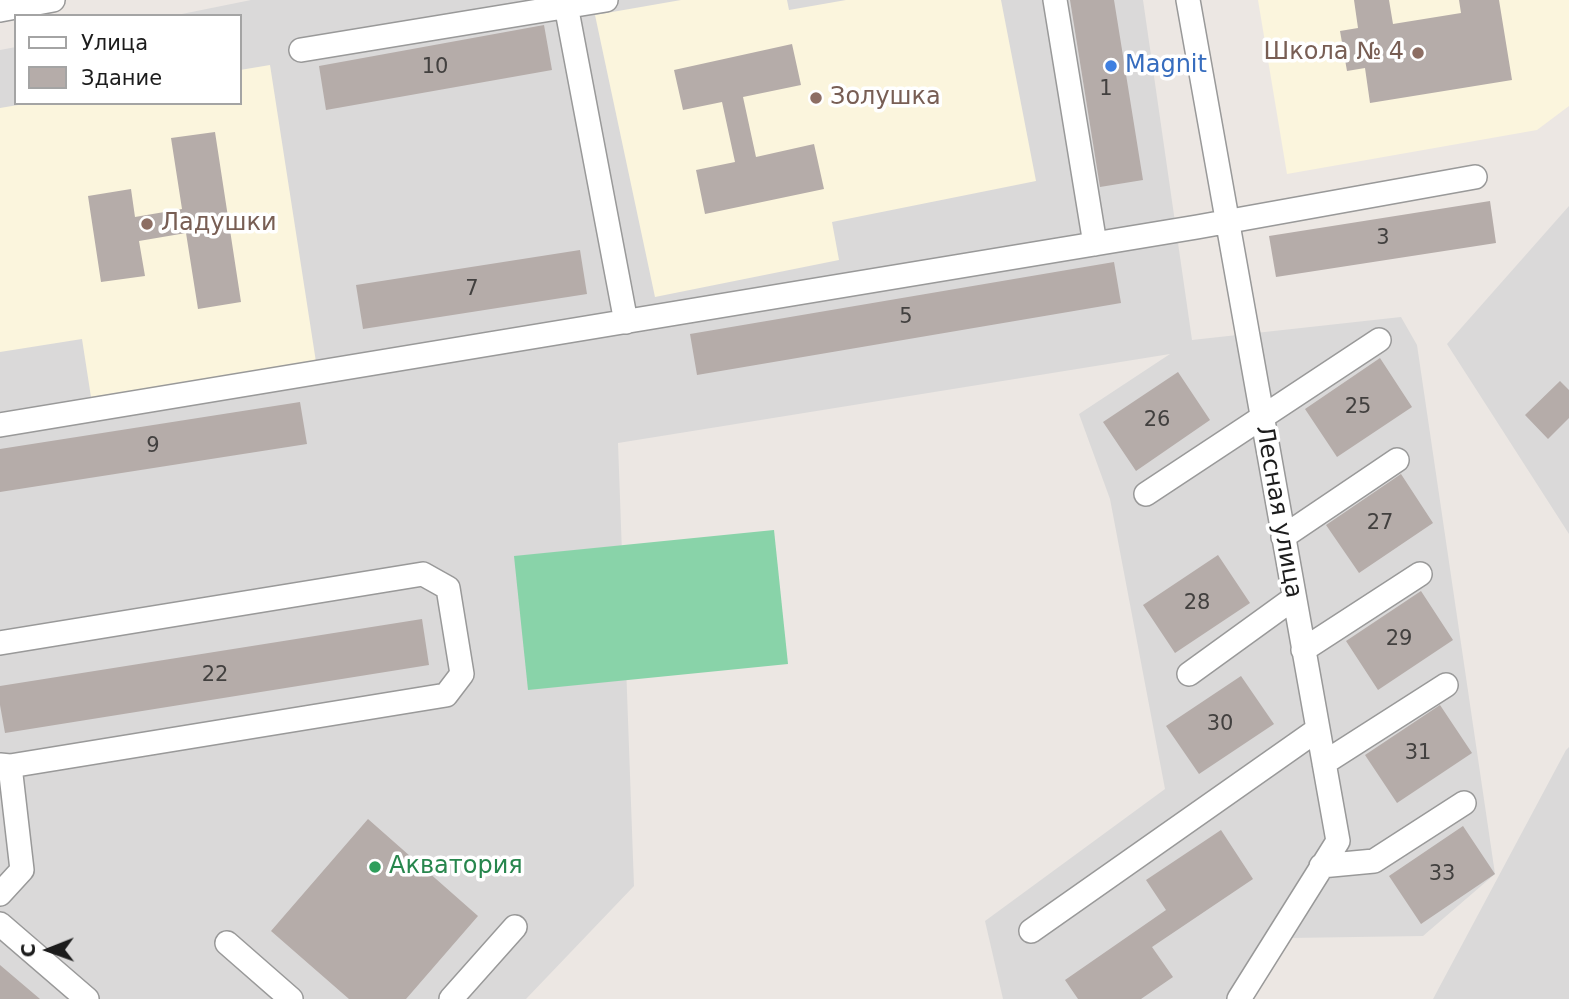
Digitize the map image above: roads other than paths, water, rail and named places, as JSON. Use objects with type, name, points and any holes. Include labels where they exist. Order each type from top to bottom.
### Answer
[{"type":"street","points":[[301,50],[566,3],[606,0]]},
{"type":"street","points":[[1055,0],[1095,244]]},
{"type":"street","name":"Лесная улица","points":[[1188,0],[1338,841],[1239,999]]},
{"type":"street","points":[[0,10],[45,1]]},
{"type":"street","points":[[566,3],[626,322]]},
{"type":"street","points":[[0,425],[1226,222],[1475,177]]},
{"type":"street","points":[[1146,494],[1379,340]]},
{"type":"street","points":[[1283,537],[1397,460]]},
{"type":"street","points":[[0,643],[423,574],[448,588],[462,674],[446,695],[5,765],[22,870],[0,894]]},
{"type":"street","points":[[1303,650],[1420,574]]},
{"type":"street","points":[[1189,674],[1294,598]]},
{"type":"street","points":[[1324,763],[1446,685]]},
{"type":"street","points":[[1031,931],[1317,730]]},
{"type":"street","points":[[1321,866],[1374,861],[1464,803]]},
{"type":"street","points":[[0,925],[87,999]]},
{"type":"street","points":[[451,999],[514,927]]},
{"type":"street","points":[[227,943],[291,999]]},
{"type":"place","name":"Школа № 4","points":[[1418,53]]},
{"type":"place","name":"Magnit","points":[[1111,66]]},
{"type":"place","name":"Золушка","points":[[816,98]]},
{"type":"place","name":"Ладушки","points":[[147,224]]},
{"type":"place","name":"Акватория","points":[[375,867]]}]
